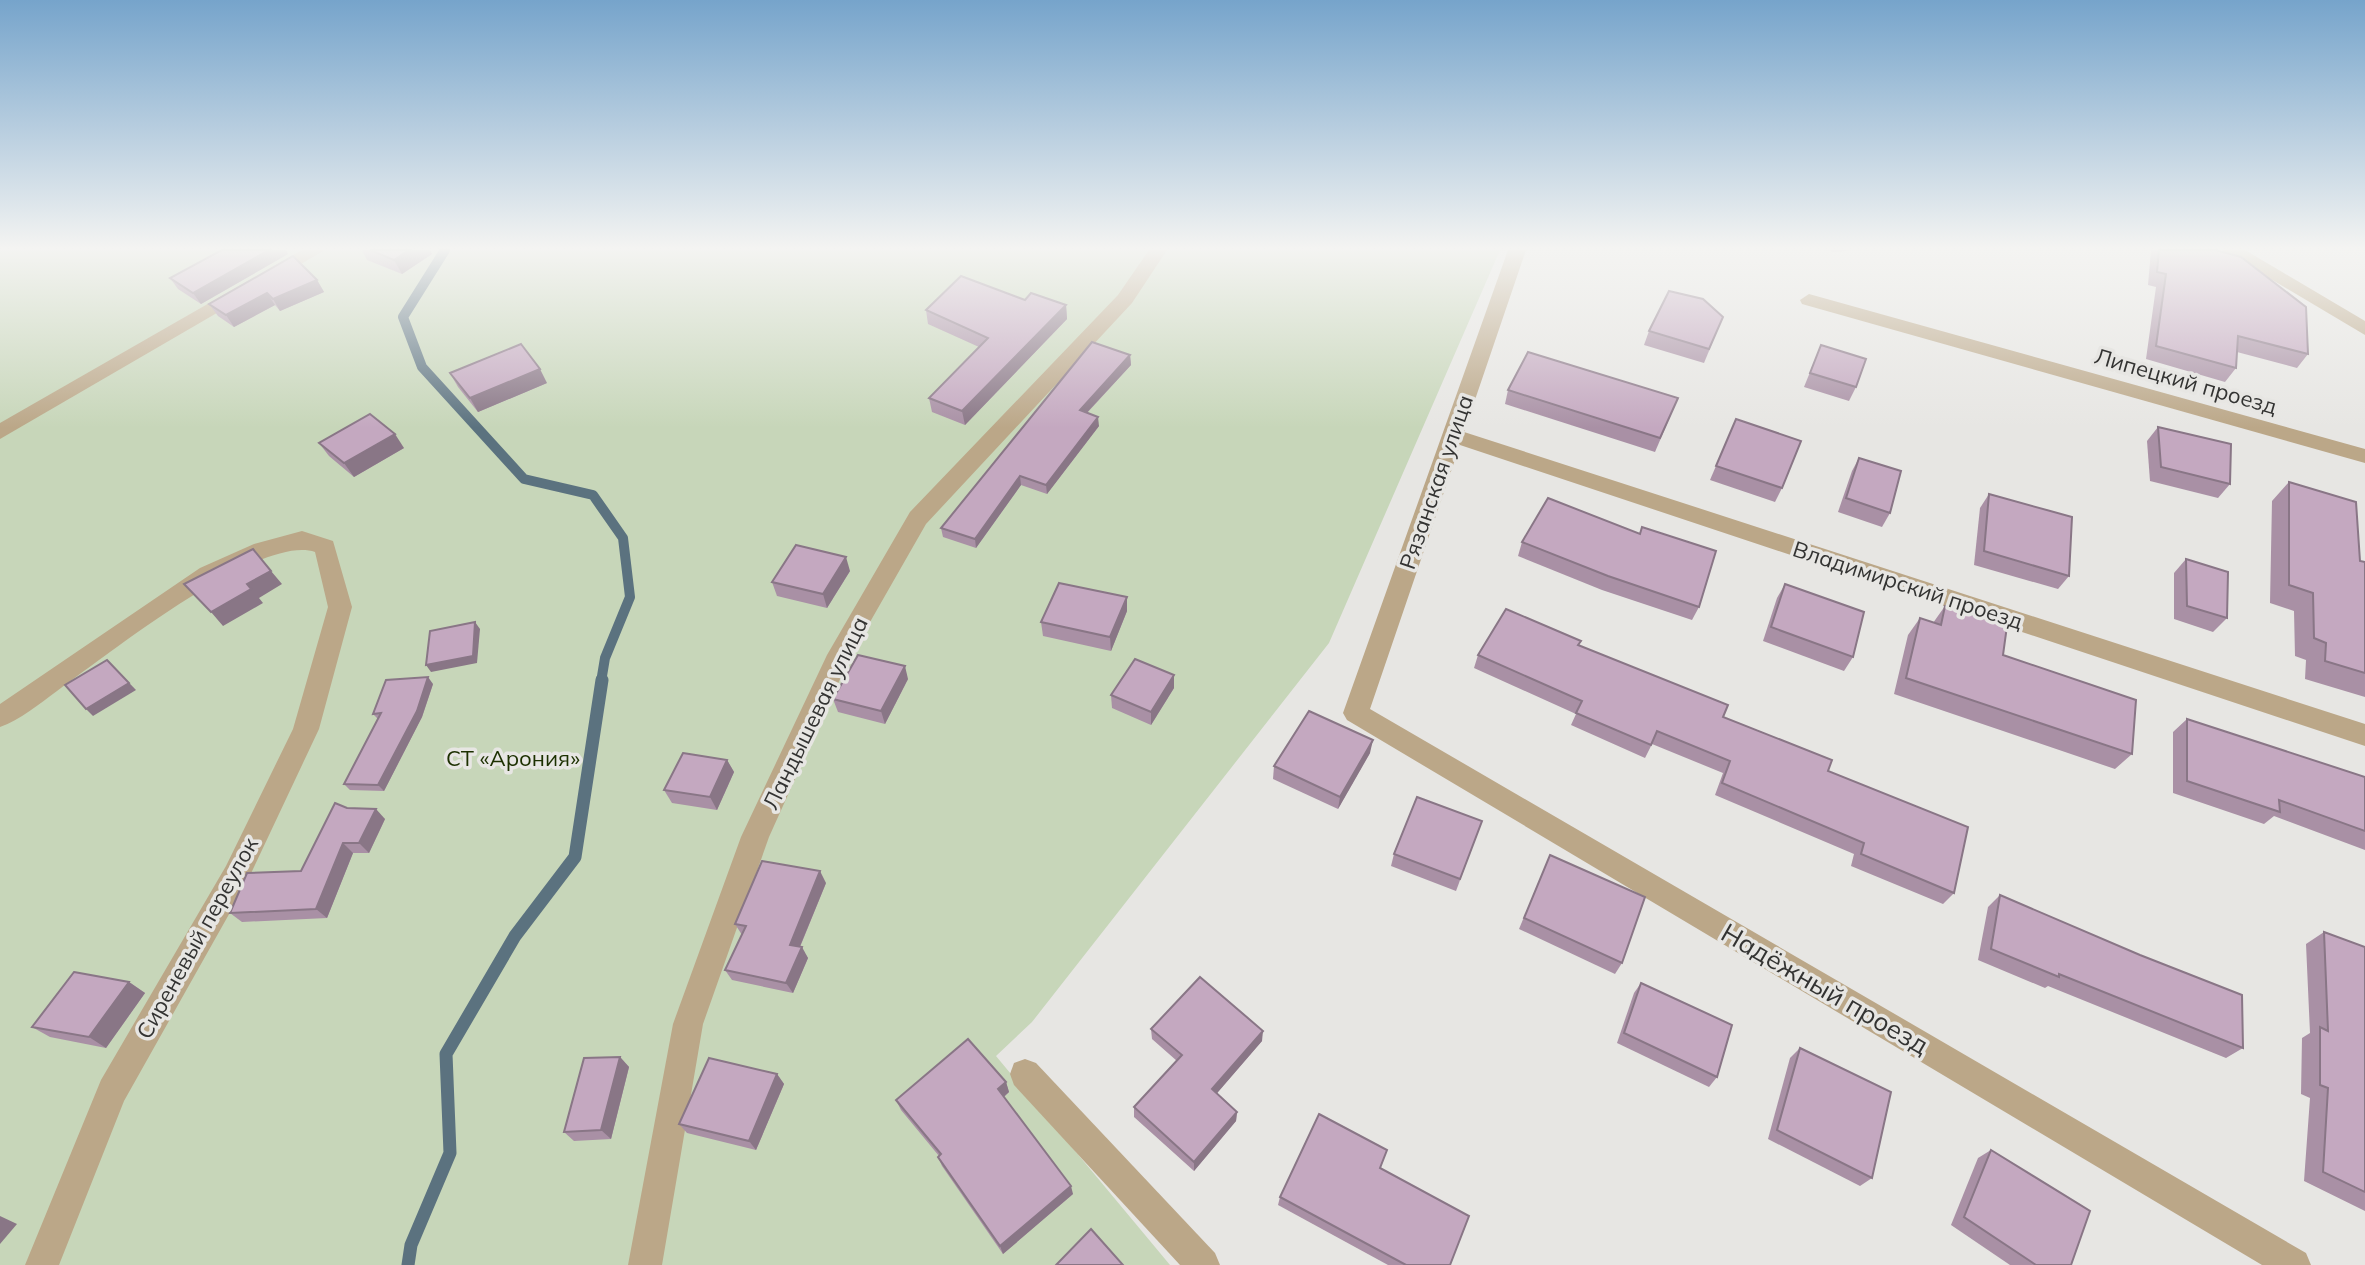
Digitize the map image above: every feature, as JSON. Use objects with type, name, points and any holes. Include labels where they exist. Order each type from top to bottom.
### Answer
[{"type":"street","points":[[0,432],[214,309]]},
{"type":"street","name":"Ландышевая улица","points":[[645,1265],[688,1024],[755,837],[839,655],[918,518],[1116,309]]},
{"type":"street","name":"Рязанская улица","points":[[1356,713],[1496,309]]},
{"type":"street","name":"Липецкий проезд","points":[[1841,309],[2365,456]]},
{"type":"street","points":[[2331,309],[2365,329]]},
{"type":"street","name":"Владимирский проезд","points":[[1452,435],[2365,735]]},
{"type":"street","name":"Сиреневый переулок","points":[[0,717],[208,574],[262,550],[302,539],[325,547],[340,607],[306,729],[236,875],[112,1091],[42,1265]]},
{"type":"street","name":"Надёжный проезд","points":[[1356,713],[2294,1265]]},
{"type":"street","points":[[1025,1074],[1203,1265]]},
{"type":"green space","name":"СТ «Арония»","points":[[0,309],[1474,309],[1329,643],[1032,1022],[996,1056],[1170,1265],[0,1265]]},
{"type":"building","points":[[217,309],[237,309],[226,315]]},
{"type":"building","points":[[1062,309],[962,411],[929,398],[988,338],[926,310]]},
{"type":"building","points":[[1660,309],[1714,309],[1723,317],[1709,349],[1649,331]]},
{"type":"building","points":[[2161,309],[2306,309],[2308,354],[2238,336],[2236,368],[2156,346]]},
{"type":"building","points":[[1092,342],[1130,355],[1080,410],[1098,417],[1046,485],[1020,476],[975,539],[941,528]]},
{"type":"building","points":[[521,344],[540,369],[470,398],[450,373]]},
{"type":"building","points":[[1821,345],[1866,359],[1856,387],[1810,373]]},
{"type":"building","points":[[1528,352],[1678,398],[1660,438],[1508,390]]},
{"type":"building","points":[[370,414],[395,434],[344,463],[319,443]]},
{"type":"building","points":[[1736,419],[1801,441],[1782,488],[1716,466]]},
{"type":"building","points":[[2158,427],[2231,444],[2230,484],[2161,467]]},
{"type":"building","points":[[1859,458],[1901,471],[1890,513],[1846,498]]},
{"type":"building","points":[[2289,482],[2356,502],[2360,561],[2365,562],[2365,673],[2325,661],[2326,643],[2314,638],[2313,593],[2289,585]]},
{"type":"building","points":[[1989,494],[2072,517],[2069,576],[1984,551]]},
{"type":"building","points":[[1548,498],[1640,534],[1642,527],[1716,551],[1699,607],[1522,542]]},
{"type":"building","points":[[796,545],[846,557],[823,594],[772,582]]},
{"type":"building","points":[[253,549],[271,571],[247,584],[251,589],[211,612],[184,584]]},
{"type":"building","points":[[2186,559],[2228,572],[2227,618],[2187,606]]},
{"type":"building","points":[[1059,583],[1127,597],[1110,637],[1041,622]]},
{"type":"building","points":[[1785,584],[1864,612],[1853,657],[1771,627]]},
{"type":"building","points":[[1945,606],[2007,626],[2003,655],[2136,700],[2132,754],[1906,678],[1920,618],[1941,625]]},
{"type":"building","points":[[1506,609],[1581,641],[1578,645],[1728,705],[1723,717],[1832,760],[1828,771],[1968,827],[1954,893],[1861,854],[1864,843],[1722,783],[1730,761],[1657,731],[1651,745],[1576,713],[1582,701],[1478,655]]},
{"type":"building","points":[[475,622],[473,656],[426,665],[430,631]]},
{"type":"building","points":[[858,655],[905,666],[881,711],[833,699]]},
{"type":"building","points":[[1135,659],[1174,675],[1151,712],[1111,695]]},
{"type":"building","points":[[107,660],[129,683],[86,709],[65,685]]},
{"type":"building","points":[[428,677],[417,711],[378,785],[344,784],[381,713],[373,714],[386,680]]},
{"type":"building","points":[[1309,711],[1373,740],[1340,797],[1274,766]]},
{"type":"building","points":[[2187,719],[2365,777],[2365,831],[2279,800],[2280,812],[2187,781]]},
{"type":"building","points":[[683,753],[727,760],[710,797],[664,790]]},
{"type":"building","points":[[1417,797],[1482,821],[1460,879],[1394,854]]},
{"type":"building","points":[[335,803],[347,808],[376,809],[359,843],[343,843],[316,909],[230,913],[247,873],[301,871]]},
{"type":"building","points":[[1550,855],[1645,897],[1622,963],[1524,918]]},
{"type":"building","points":[[762,861],[820,871],[790,945],[802,947],[786,983],[725,970],[746,926],[735,924]]},
{"type":"building","points":[[2000,895],[2242,995],[2243,1048],[1991,949]]},
{"type":"building","points":[[2324,932],[2365,947],[2365,1192],[2323,1172],[2328,1088],[2320,1085],[2320,1027],[2328,1031]]},
{"type":"building","points":[[74,972],[129,982],[89,1037],[32,1027]]},
{"type":"building","points":[[1200,977],[1263,1031],[1212,1089],[1237,1112],[1194,1162],[1134,1107],[1182,1055],[1151,1029]]},
{"type":"building","points":[[1641,983],[1732,1025],[1717,1077],[1624,1033]]},
{"type":"building","points":[[968,1039],[1006,1082],[998,1089],[1071,1186],[1000,1246],[938,1157],[941,1154],[896,1100]]},
{"type":"building","points":[[1800,1048],[1891,1092],[1872,1178],[1777,1130]]},
{"type":"building","points":[[620,1057],[601,1130],[564,1132],[584,1058]]},
{"type":"building","points":[[709,1058],[777,1074],[749,1141],[679,1124]]},
{"type":"building","points":[[1319,1114],[1387,1150],[1380,1168],[1469,1216],[1450,1265],[1406,1265],[1280,1197]]},
{"type":"building","points":[[1991,1150],[2090,1211],[2071,1265],[2036,1265],[1964,1217]]},
{"type":"building","points":[[1091,1229],[1123,1265],[1056,1265]]},
{"type":"waterway","points":[[408,309],[403,317],[422,367],[524,479],[593,495],[623,538],[630,597],[605,658],[601,682]]},
{"type":"waterway","points":[[408,1265],[411,1245],[450,1153],[446,1054],[515,936],[575,857],[602,680]]}]
